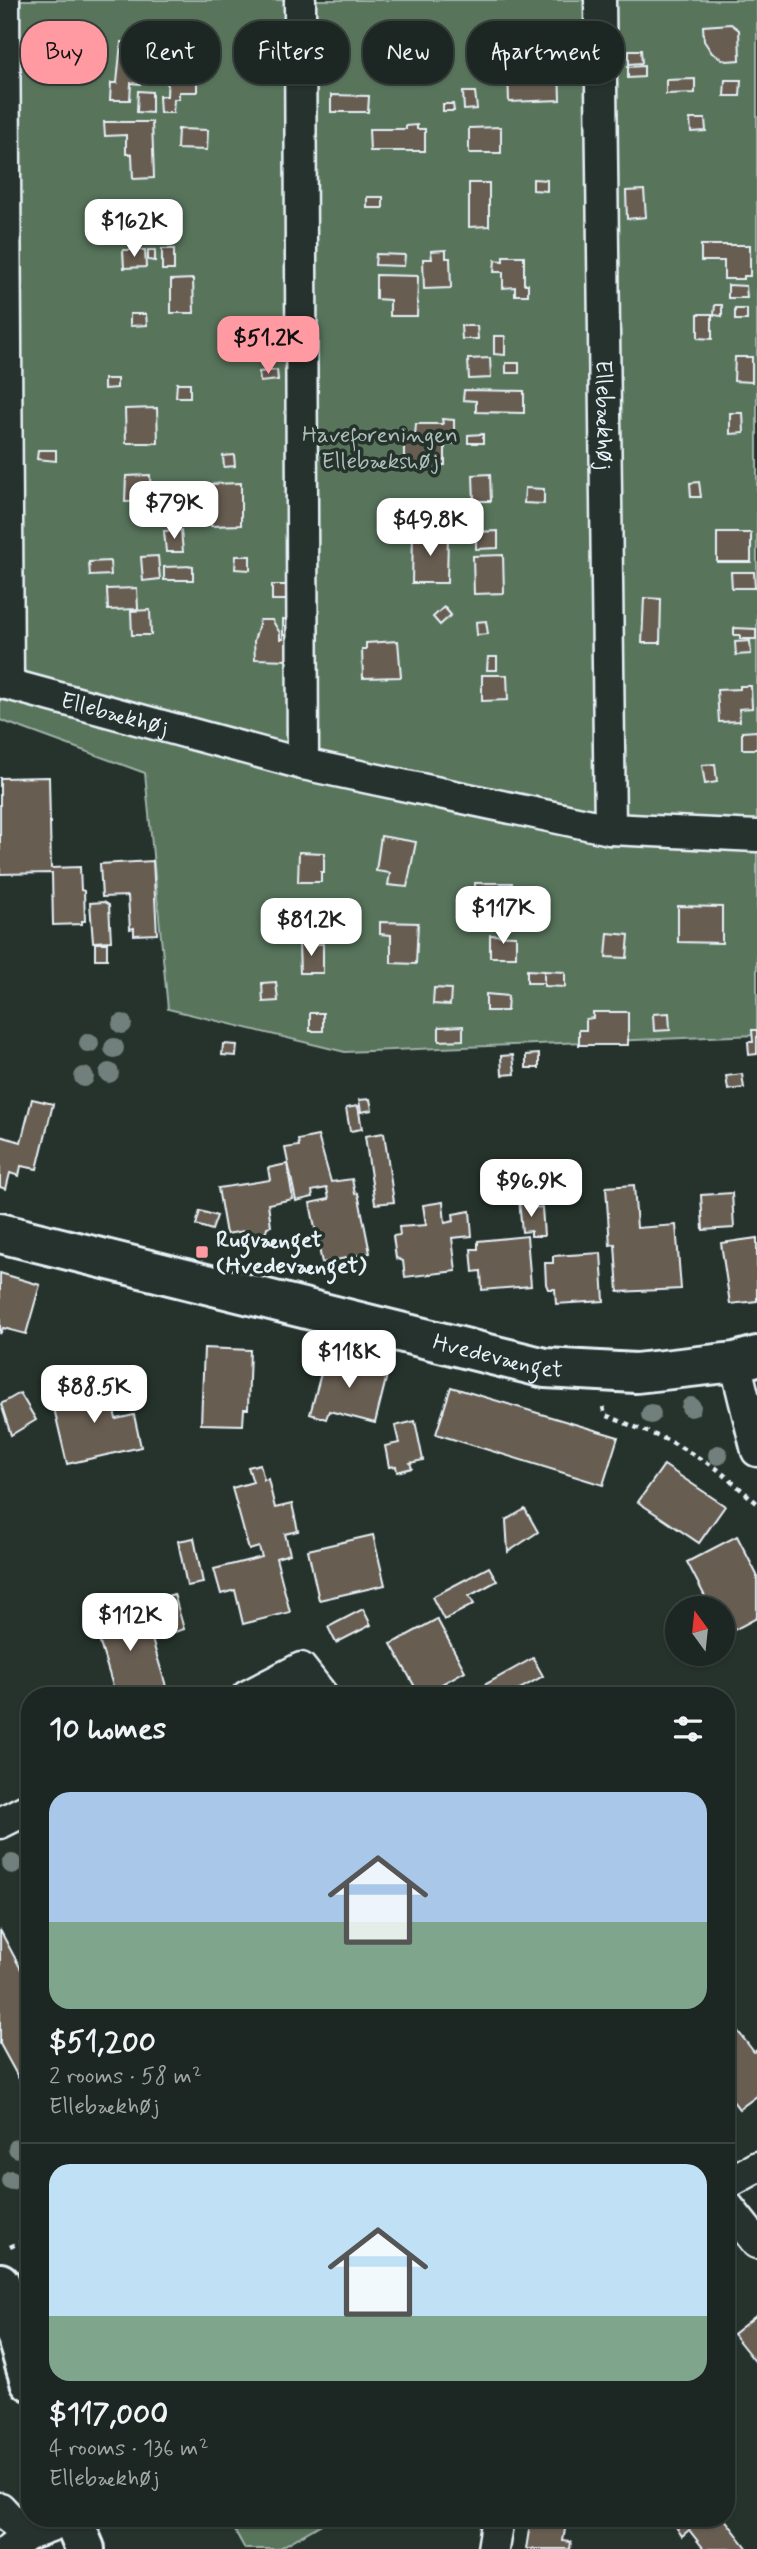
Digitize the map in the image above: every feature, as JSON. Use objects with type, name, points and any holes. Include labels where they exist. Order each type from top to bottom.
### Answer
[{"type":"street","name":"Ellebækhøj","points":[[4,0],[4,683],[303,764],[610,830],[757,836]]},
{"type":"street","points":[[300,0],[303,764]]},
{"type":"street","name":"Ellebækhøj","points":[[600,0],[610,830]]},
{"type":"street","name":"Hvedevænget","points":[[0,1233],[545,1368],[636,1373],[746,1359]]},
{"type":"street","points":[[746,1359],[754,1444],[757,1451]]},
{"type":"street","points":[[264,1687],[301,1668],[316,1687]]},
{"type":"street","points":[[0,1823],[21,1812]]},
{"type":"street","points":[[735,2179],[757,2167]]},
{"type":"street","points":[[735,2216],[757,2244]]},
{"type":"street","points":[[0,2283],[21,2352]]},
{"type":"street","points":[[0,2508],[18,2542],[53,2527]]},
{"type":"street","points":[[75,2527],[85,2549]]},
{"type":"street","points":[[493,2549],[497,2527]]},
{"type":"path","points":[[590,1370],[605,1415],[670,1441],[716,1468],[757,1503]]},
{"type":"path","points":[[0,2253],[21,2242]]},
{"type":"green space","name":"Haveforeningen Ellebækshøj","points":[[0,0],[757,0],[757,1035],[345,1052],[168,1009],[145,773],[0,720]]},
{"type":"green space","points":[[233,2527],[316,2527],[278,2549],[245,2549]]},
{"type":"building","points":[[731,24],[739,30],[740,60],[726,61],[712,53],[704,41],[703,26]]},
{"type":"building","points":[[121,42],[121,84],[131,84],[130,100],[110,100],[111,83],[117,83]]},
{"type":"building","points":[[629,50],[641,50],[642,63],[629,64]]},
{"type":"building","points":[[644,66],[644,77],[628,78],[628,67]]},
{"type":"building","points":[[695,79],[695,93],[666,94],[666,80]]},
{"type":"building","points":[[725,80],[741,80],[740,96],[724,96]]},
{"type":"building","points":[[167,84],[197,84],[197,92],[179,92],[179,99],[174,99],[173,113],[160,113],[159,96],[167,96]]},
{"type":"building","points":[[508,84],[560,84],[560,100],[509,102]]},
{"type":"building","points":[[138,91],[152,92],[152,113],[137,112]]},
{"type":"building","points":[[463,92],[475,92],[477,109],[464,110]]},
{"type":"building","points":[[331,95],[369,96],[368,112],[331,112]]},
{"type":"building","points":[[443,104],[453,104],[454,111],[443,111]]},
{"type":"building","points":[[690,119],[705,119],[706,131],[691,132]]},
{"type":"building","points":[[104,122],[152,122],[154,178],[133,179],[132,154],[126,154],[126,135],[105,136]]},
{"type":"building","points":[[417,125],[417,129],[425,129],[425,151],[370,151],[369,129],[406,129],[406,126]]},
{"type":"building","points":[[501,127],[501,153],[469,153],[469,128]]},
{"type":"building","points":[[178,129],[208,130],[207,150],[177,149]]},
{"type":"building","points":[[533,179],[547,180],[547,191],[533,190]]},
{"type":"building","points":[[469,183],[489,183],[489,226],[469,227]]},
{"type":"building","points":[[644,190],[646,217],[627,219],[626,191]]},
{"type":"building","points":[[367,197],[383,197],[383,208],[367,208]]},
{"type":"building","points":[[163,220],[176,220],[177,236],[164,236]]},
{"type":"building","points":[[701,245],[750,245],[750,276],[744,276],[744,279],[724,279],[724,261],[701,261]]},
{"type":"building","points":[[162,249],[174,249],[174,270],[162,270]]},
{"type":"building","points":[[123,250],[145,250],[146,267],[124,268]]},
{"type":"building","points":[[148,250],[155,250],[155,261],[148,260]]},
{"type":"building","points":[[446,250],[446,258],[450,258],[451,288],[424,289],[423,259],[432,259],[431,251]]},
{"type":"building","points":[[376,254],[405,255],[404,266],[375,265]]},
{"type":"building","points":[[503,256],[524,256],[524,284],[528,284],[528,295],[515,295],[515,287],[503,288],[503,272],[494,272],[495,260],[503,261]]},
{"type":"building","points":[[376,275],[418,276],[417,316],[390,316],[390,300],[376,299]]},
{"type":"building","points":[[193,279],[194,313],[171,313],[171,280]]},
{"type":"building","points":[[728,285],[746,286],[747,298],[728,298]]},
{"type":"building","points":[[715,305],[722,305],[722,316],[714,315]]},
{"type":"building","points":[[735,309],[747,309],[747,320],[735,320]]},
{"type":"building","points":[[130,314],[146,314],[147,325],[130,326]]},
{"type":"building","points":[[698,314],[712,314],[712,339],[698,338]]},
{"type":"building","points":[[461,326],[477,326],[478,339],[462,339]]},
{"type":"building","points":[[494,336],[505,336],[505,355],[494,354]]},
{"type":"building","points":[[735,357],[752,357],[752,382],[734,381]]},
{"type":"building","points":[[490,358],[491,378],[469,379],[468,359]]},
{"type":"building","points":[[506,363],[519,363],[519,373],[506,373]]},
{"type":"building","points":[[277,370],[278,380],[260,382],[259,372]]},
{"type":"building","points":[[104,379],[117,379],[117,388],[104,389]]},
{"type":"building","points":[[177,383],[190,383],[190,397],[176,397]]},
{"type":"building","points":[[464,390],[524,391],[524,413],[476,412],[476,401],[463,400]]},
{"type":"building","points":[[157,408],[158,443],[126,443],[125,409]]},
{"type":"building","points":[[730,413],[743,413],[744,433],[730,434]]},
{"type":"building","points":[[442,419],[454,420],[454,443],[445,444],[445,465],[404,465],[404,436],[415,436],[416,424],[443,424]]},
{"type":"building","points":[[483,434],[483,443],[468,443],[468,435]]},
{"type":"building","points":[[38,450],[56,450],[56,461],[37,459]]},
{"type":"building","points":[[234,455],[235,466],[224,467],[223,456]]},
{"type":"building","points":[[490,474],[491,501],[474,501],[473,475]]},
{"type":"building","points":[[150,475],[151,501],[125,502],[126,476]]},
{"type":"building","points":[[699,482],[701,497],[691,497],[690,483]]},
{"type":"building","points":[[241,483],[241,525],[211,526],[210,484]]},
{"type":"building","points":[[525,488],[544,489],[544,504],[524,503]]},
{"type":"building","points":[[455,510],[457,523],[439,525],[437,512]]},
{"type":"building","points":[[181,530],[183,552],[166,552],[164,531]]},
{"type":"building","points":[[498,531],[498,548],[476,549],[476,532]]},
{"type":"building","points":[[413,533],[448,533],[447,583],[412,583]]},
{"type":"building","points":[[717,533],[751,533],[751,562],[717,562]]},
{"type":"building","points":[[503,555],[504,593],[474,594],[473,556]]},
{"type":"building","points":[[158,556],[160,579],[143,581],[141,557]]},
{"type":"building","points":[[236,556],[250,556],[250,570],[235,569]]},
{"type":"building","points":[[110,561],[111,575],[90,576],[89,562]]},
{"type":"building","points":[[193,566],[193,580],[164,580],[164,567]]},
{"type":"building","points":[[731,572],[754,572],[755,588],[732,588]]},
{"type":"building","points":[[272,585],[291,585],[291,600],[272,600]]},
{"type":"building","points":[[137,588],[138,609],[108,610],[107,589]]},
{"type":"building","points":[[644,598],[661,599],[660,643],[642,643]]},
{"type":"building","points":[[444,607],[451,615],[440,625],[433,617]]},
{"type":"building","points":[[150,610],[151,635],[132,635],[131,611]]},
{"type":"building","points":[[283,619],[290,620],[290,660],[255,659],[254,641],[260,620],[272,620],[280,633],[280,639],[283,639]]},
{"type":"building","points":[[486,621],[488,634],[477,635],[476,622]]},
{"type":"building","points":[[734,628],[756,629],[756,639],[740,639],[740,635],[734,635]]},
{"type":"building","points":[[398,641],[401,677],[363,678],[362,649],[366,649],[366,643]]},
{"type":"building","points":[[750,641],[751,654],[736,655],[735,642]]},
{"type":"building","points":[[488,657],[497,657],[497,670],[487,670]]},
{"type":"building","points":[[482,675],[507,675],[508,700],[482,701]]},
{"type":"building","points":[[740,686],[751,686],[752,708],[739,709],[740,721],[719,722],[717,690],[740,689]]},
{"type":"building","points":[[757,731],[757,749],[742,749],[742,732]]},
{"type":"building","points":[[715,764],[717,782],[705,784],[702,765]]},
{"type":"building","points":[[49,777],[51,868],[80,867],[81,890],[84,891],[85,921],[82,921],[82,924],[53,925],[52,873],[0,874],[0,778]]},
{"type":"building","points":[[381,836],[416,842],[407,887],[388,885],[390,873],[376,871]]},
{"type":"building","points":[[299,852],[324,853],[321,882],[298,882]]},
{"type":"building","points":[[153,861],[157,934],[134,935],[134,928],[130,929],[128,896],[102,897],[100,864]]},
{"type":"building","points":[[475,883],[512,883],[512,927],[476,928]]},
{"type":"building","points":[[104,902],[109,905],[111,941],[93,942],[90,903]]},
{"type":"building","points":[[315,904],[317,940],[281,941],[279,906]]},
{"type":"building","points":[[678,906],[722,907],[722,943],[678,942]]},
{"type":"building","points":[[380,922],[418,923],[416,964],[391,963],[391,935],[380,934]]},
{"type":"building","points":[[608,933],[629,935],[627,958],[606,957]]},
{"type":"building","points":[[490,935],[516,936],[516,957],[490,957]]},
{"type":"building","points":[[95,943],[107,943],[107,959],[95,959]]},
{"type":"building","points":[[299,944],[323,944],[323,973],[300,973]]},
{"type":"building","points":[[527,970],[544,971],[544,983],[527,983]]},
{"type":"building","points":[[544,971],[565,972],[565,987],[544,986]]},
{"type":"building","points":[[276,982],[278,1001],[263,1002],[262,983]]},
{"type":"building","points":[[434,988],[451,989],[450,1005],[433,1004]]},
{"type":"building","points":[[486,994],[508,996],[507,1011],[486,1011]]},
{"type":"building","points":[[593,1012],[628,1012],[628,1045],[579,1045],[579,1030],[586,1030],[586,1019],[593,1018]]},
{"type":"building","points":[[310,1013],[323,1013],[323,1031],[310,1031]]},
{"type":"building","points":[[669,1013],[670,1030],[654,1031],[653,1014]]},
{"type":"building","points":[[463,1026],[463,1040],[439,1041],[439,1027]]},
{"type":"building","points":[[752,1030],[757,1030],[757,1054],[749,1055],[748,1042],[753,1042]]},
{"type":"building","points":[[223,1044],[237,1045],[236,1056],[222,1055]]},
{"type":"building","points":[[539,1054],[539,1068],[526,1068],[526,1055]]},
{"type":"building","points":[[513,1055],[515,1074],[502,1075],[501,1056]]},
{"type":"building","points":[[742,1074],[744,1088],[728,1090],[726,1076]]},
{"type":"building","points":[[32,1099],[53,1104],[37,1169],[21,1166],[19,1176],[10,1173],[6,1189],[0,1187],[0,1136],[21,1142]]},
{"type":"building","points":[[370,1099],[372,1110],[361,1112],[359,1100]]},
{"type":"building","points":[[358,1106],[362,1129],[350,1131],[346,1108]]},
{"type":"building","points":[[384,1133],[394,1202],[375,1204],[365,1136]]},
{"type":"building","points":[[318,1136],[331,1182],[352,1179],[355,1194],[358,1193],[370,1253],[322,1263],[310,1203],[329,1199],[327,1188],[312,1191],[313,1197],[296,1201],[285,1148],[299,1146],[298,1140]]},
{"type":"building","points":[[287,1164],[293,1199],[268,1204],[271,1226],[267,1227],[265,1235],[255,1236],[250,1230],[226,1234],[218,1188],[270,1180],[268,1168]]},
{"type":"building","points":[[634,1185],[637,1228],[676,1225],[681,1289],[618,1292],[615,1244],[610,1245],[606,1187]]},
{"type":"building","points":[[732,1193],[734,1228],[703,1230],[701,1195]]},
{"type":"building","points":[[528,1198],[529,1208],[542,1207],[544,1236],[531,1236],[531,1231],[522,1232],[519,1199]]},
{"type":"building","points":[[443,1202],[445,1223],[454,1221],[453,1214],[470,1211],[472,1236],[452,1238],[456,1271],[405,1277],[403,1261],[396,1258],[393,1236],[400,1235],[399,1227],[426,1225],[423,1205]]},
{"type":"building","points":[[200,1211],[217,1216],[212,1230],[196,1225]]},
{"type":"building","points":[[527,1236],[531,1286],[482,1290],[481,1271],[473,1272],[471,1249],[478,1249],[478,1241]]},
{"type":"building","points":[[757,1238],[757,1301],[730,1304],[721,1243]]},
{"type":"building","points":[[601,1253],[604,1301],[556,1304],[555,1289],[548,1289],[546,1284],[545,1263],[553,1263],[553,1256]]},
{"type":"building","points":[[0,1273],[40,1285],[26,1334],[3,1328],[0,1334]]},
{"type":"building","points":[[204,1348],[250,1350],[248,1409],[244,1409],[243,1425],[201,1424]]},
{"type":"building","points":[[326,1355],[388,1371],[375,1423],[329,1411],[326,1419],[310,1414]]},
{"type":"building","points":[[107,1380],[116,1419],[134,1415],[141,1447],[67,1464],[53,1404],[75,1399],[72,1388]]},
{"type":"building","points":[[451,1387],[618,1437],[603,1485],[436,1434]]},
{"type":"building","points":[[20,1393],[36,1420],[11,1435],[1,1404]]},
{"type":"building","points":[[415,1421],[423,1460],[410,1463],[412,1468],[397,1472],[396,1466],[389,1467],[385,1446],[399,1443],[395,1426]]},
{"type":"building","points":[[260,1464],[264,1480],[268,1479],[275,1508],[292,1504],[298,1531],[285,1534],[290,1554],[276,1558],[290,1612],[243,1624],[235,1590],[221,1594],[214,1569],[262,1557],[259,1547],[249,1550],[232,1488],[253,1482],[248,1467]]},
{"type":"building","points":[[664,1465],[725,1506],[699,1543],[638,1502]]},
{"type":"building","points":[[525,1509],[538,1532],[508,1552],[506,1520]]},
{"type":"building","points":[[373,1535],[385,1585],[319,1600],[308,1550]]},
{"type":"building","points":[[737,1536],[757,1575],[757,1618],[735,1630],[735,1596],[705,1596],[687,1562]]},
{"type":"building","points":[[194,1538],[203,1583],[187,1586],[178,1541]]},
{"type":"building","points":[[489,1567],[497,1581],[469,1596],[474,1604],[444,1620],[432,1597]]},
{"type":"building","points":[[174,1594],[184,1629],[168,1634],[157,1599]]},
{"type":"building","points":[[126,1599],[132,1620],[145,1616],[166,1686],[113,1687],[96,1630],[113,1625],[107,1605]]},
{"type":"building","points":[[363,1609],[371,1625],[336,1643],[328,1627]]},
{"type":"building","points":[[437,1619],[465,1671],[436,1687],[415,1687],[391,1644]]},
{"type":"building","points":[[533,1658],[543,1676],[523,1687],[481,1687]]},
{"type":"building","points":[[0,1930],[21,1969],[21,2082],[0,2044]]},
{"type":"building","points":[[735,2028],[754,2052],[757,2050],[757,2096],[739,2109],[735,2104]]},
{"type":"building","points":[[757,2315],[757,2364],[735,2336],[735,2332]]},
{"type":"building","points":[[530,2527],[565,2527],[563,2541],[571,2542],[570,2549],[526,2549]]},
{"type":"building","points":[[676,2527],[731,2527],[748,2549],[704,2549],[689,2530],[682,2536]]},
{"type":"place","name":"Rugvænget (Hvedevænget)","points":[[202,1252]]}]
